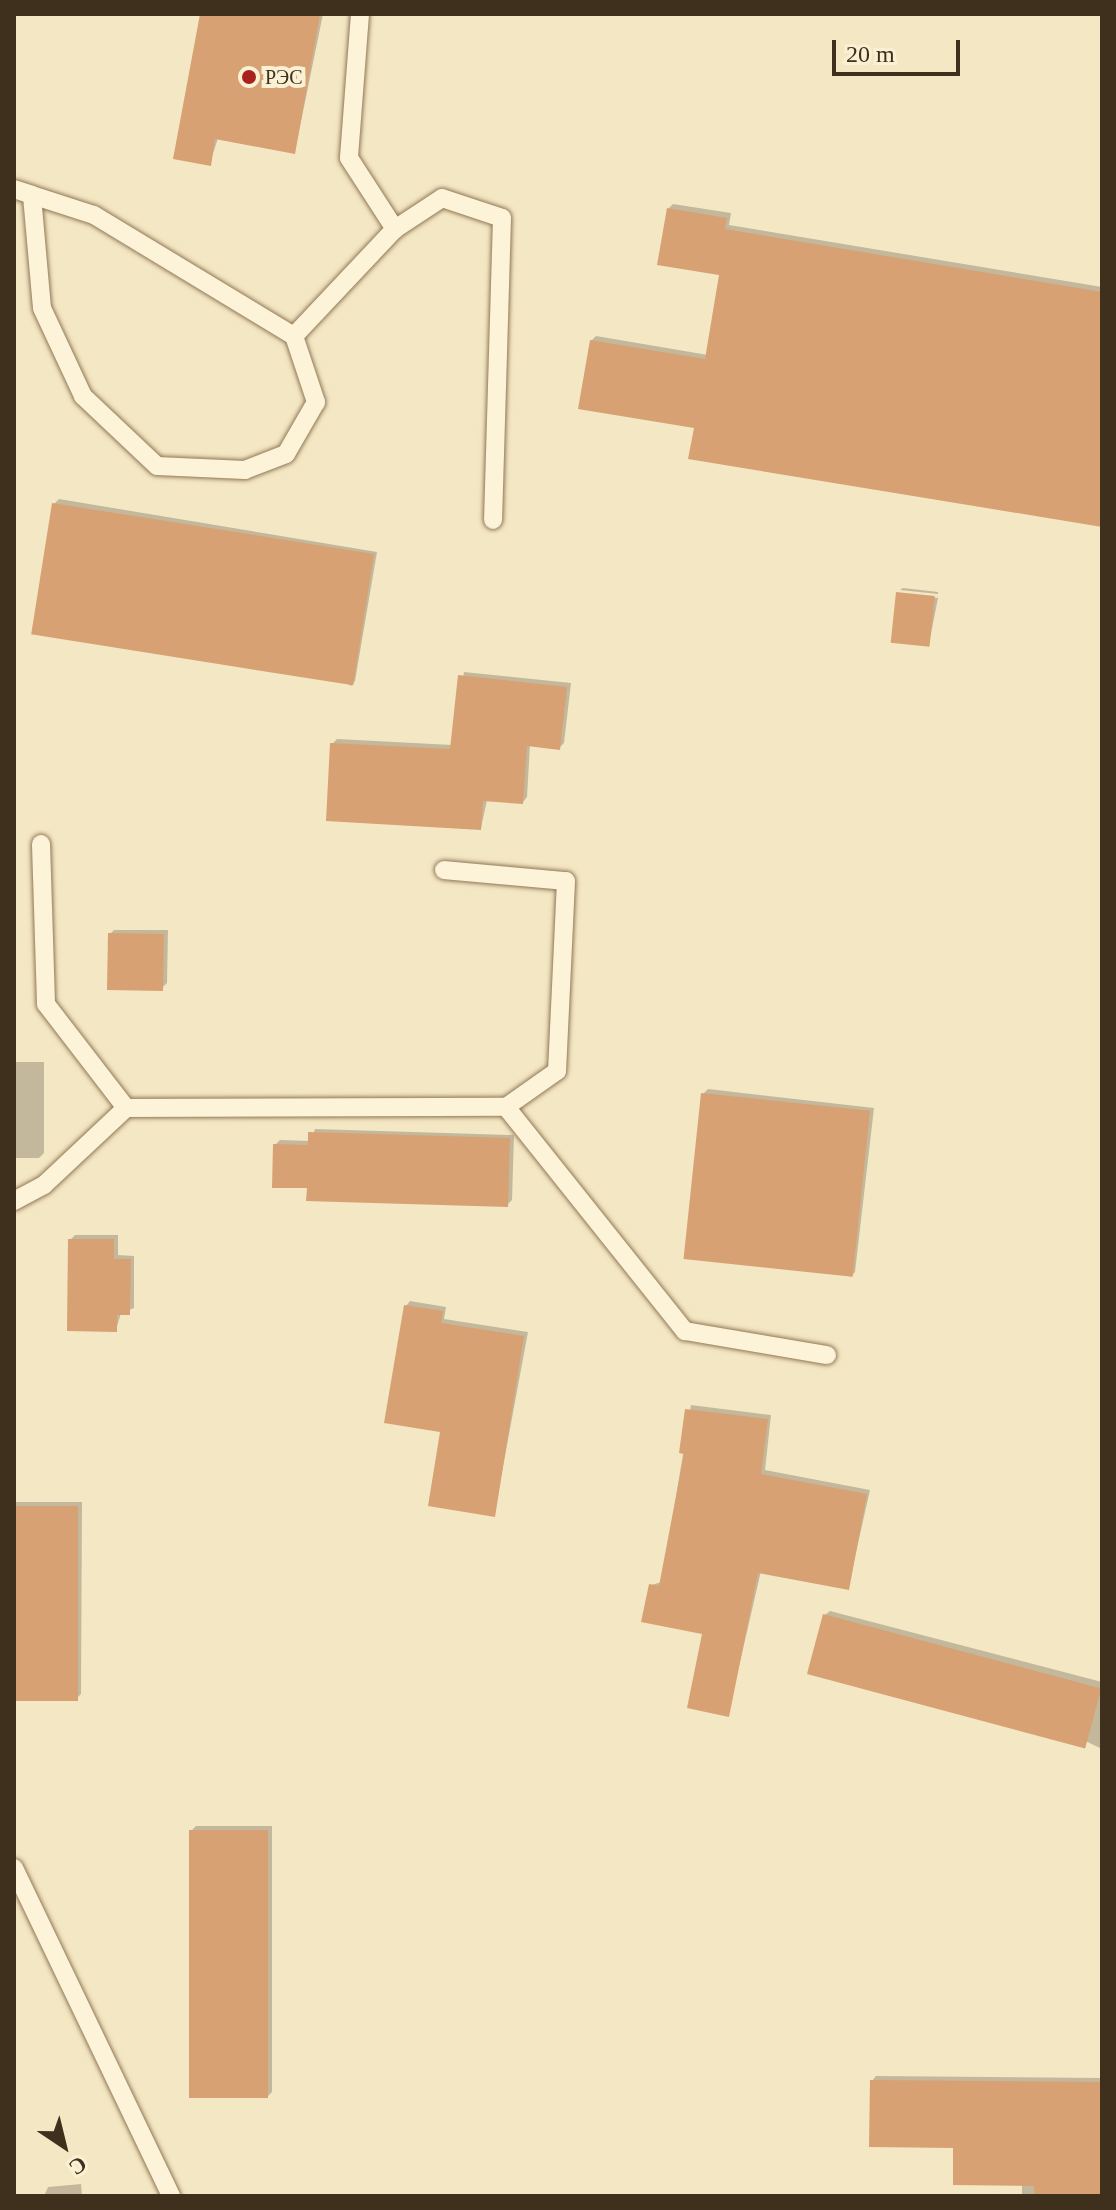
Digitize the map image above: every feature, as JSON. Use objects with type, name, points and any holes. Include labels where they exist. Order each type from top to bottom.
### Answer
[{"type":"lane","points":[[360,14],[349,158],[395,229]]},
{"type":"lane","points":[[23,192],[94,215],[294,336],[316,402],[286,454],[245,470],[157,466],[83,396],[42,308],[23,192]]},
{"type":"lane","points":[[294,336],[395,229],[442,198],[502,218],[493,520]]},
{"type":"lane","points":[[41,844],[46,1004],[126,1108]]},
{"type":"lane","points":[[14,1201],[44,1185],[126,1108],[506,1107],[557,1071],[566,881],[444,870]]},
{"type":"lane","points":[[506,1107],[685,1331],[827,1355]]},
{"type":"lane","points":[[14,1868],[171,2196]]},
{"type":"building","name":"РЭС","points":[[200,14],[320,14],[295,154],[215,139],[211,166],[173,159]]},
{"type":"building","points":[[667,208],[727,218],[725,229],[1102,292],[1102,527],[688,459],[694,428],[578,409],[590,340],[705,359],[719,275],[657,265]]},
{"type":"building","points":[[52,503],[374,554],[353,685],[31,634]]},
{"type":"building","points":[[896,592],[935,596],[929,647],[891,643]]},
{"type":"building","points":[[458,675],[567,687],[560,750],[527,746],[523,804],[483,801],[481,830],[326,821],[330,743],[450,749]]},
{"type":"building","points":[[108,933],[164,934],[163,991],[107,990]]},
{"type":"building","points":[[701,1093],[870,1111],[853,1277],[684,1259]]},
{"type":"building","points":[[308,1132],[510,1138],[508,1207],[306,1201],[307,1188],[272,1188],[273,1144],[308,1145]]},
{"type":"building","points":[[68,1239],[114,1239],[114,1259],[131,1259],[130,1315],[117,1315],[117,1332],[67,1331]]},
{"type":"building","points":[[404,1305],[443,1311],[441,1323],[524,1336],[495,1517],[428,1506],[440,1432],[384,1423]]},
{"type":"building","points":[[685,1409],[768,1419],[761,1474],[867,1494],[849,1590],[758,1573],[729,1717],[687,1708],[702,1634],[641,1622],[649,1584],[659,1586],[684,1454],[679,1453]]},
{"type":"building","points":[[14,1506],[78,1506],[78,1701],[14,1701]]},
{"type":"building","points":[[823,1614],[1101,1689],[1085,1748],[807,1674]]},
{"type":"building","points":[[189,1830],[268,1830],[268,2098],[189,2098]]},
{"type":"building","points":[[870,2080],[1102,2082],[1102,2196],[1034,2196],[1034,2186],[953,2185],[953,2148],[869,2147]]},
{"type":"place","name":"РЭС","points":[[249,77]]}]
